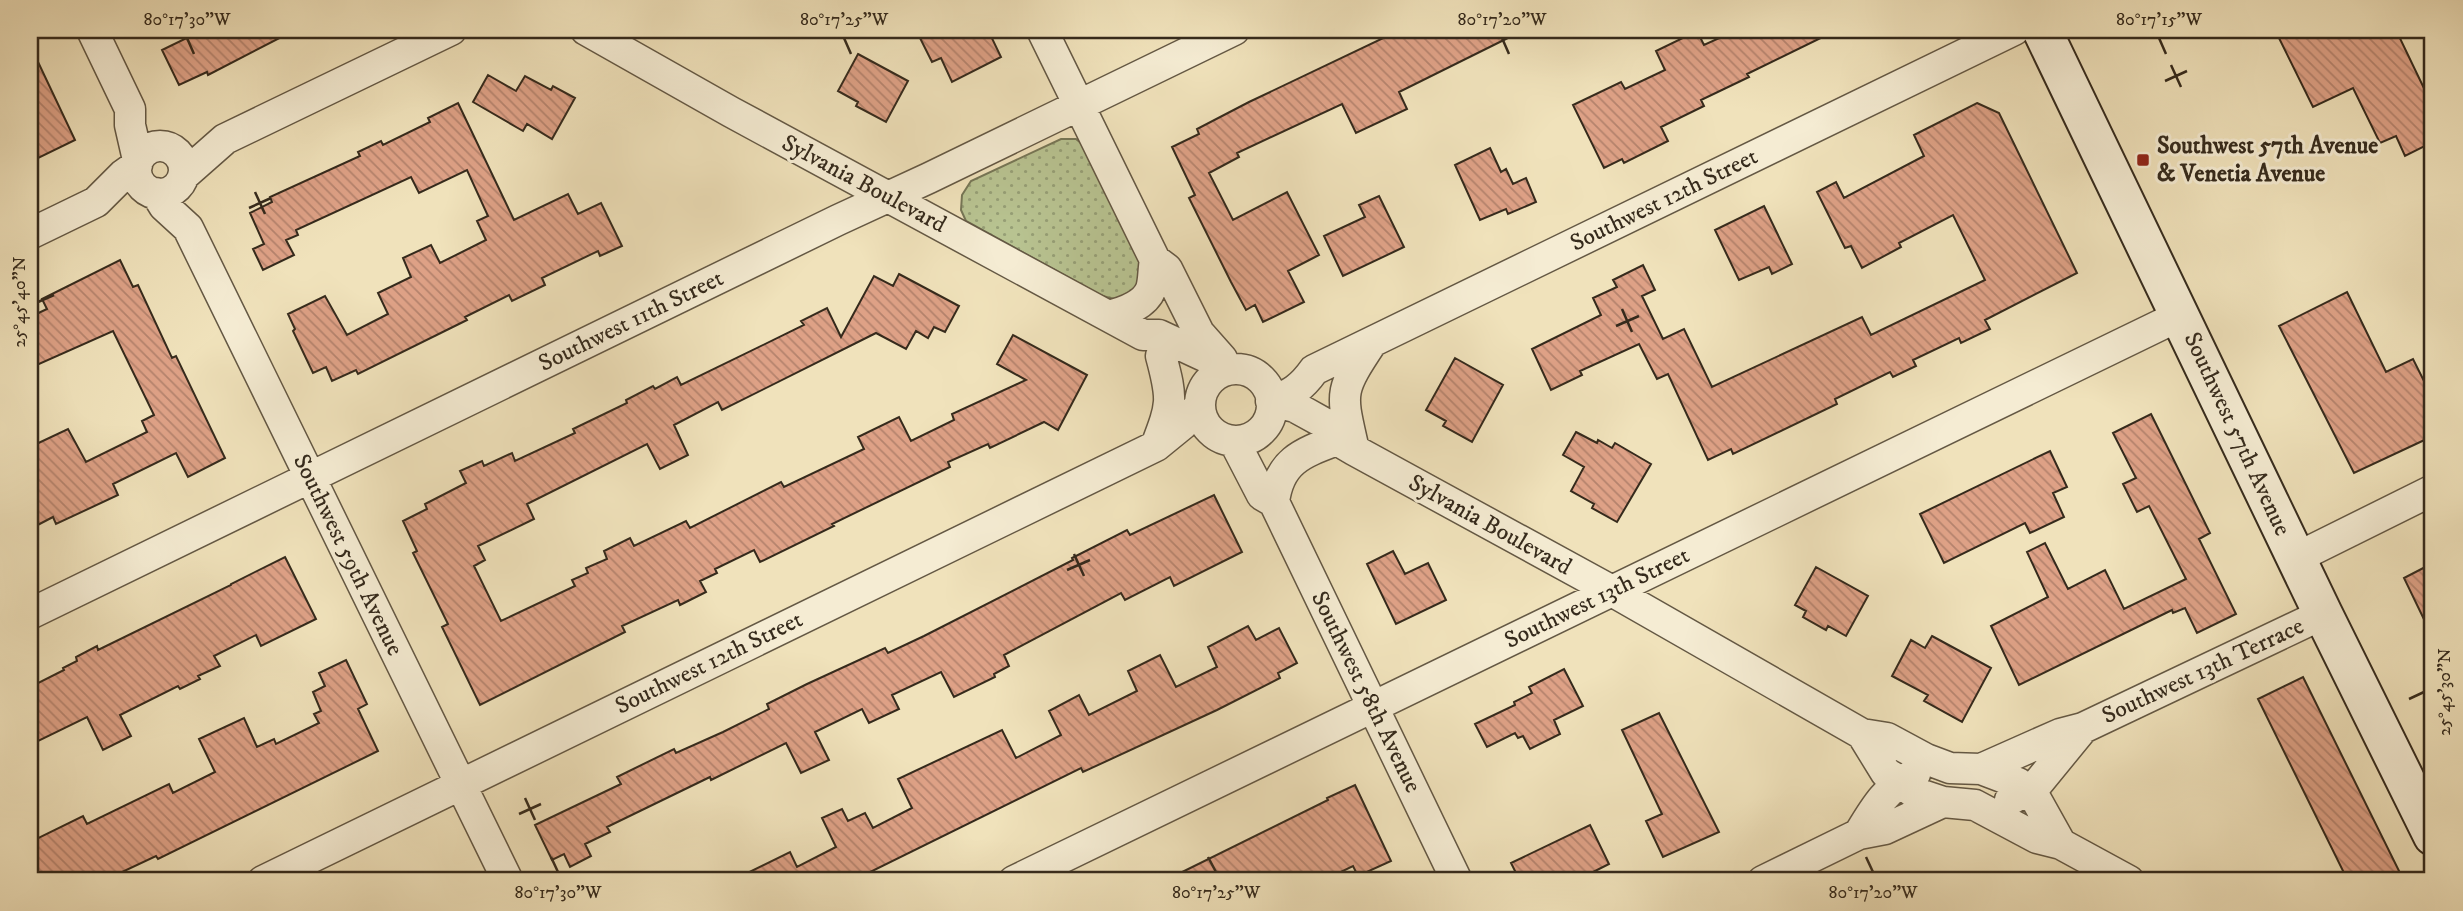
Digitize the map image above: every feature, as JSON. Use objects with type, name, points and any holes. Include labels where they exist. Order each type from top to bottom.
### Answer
[{"type":"main road","name":"Southwest 57th Avenue","points":[[2042,30],[2433,836]]},
{"type":"street","name":"Southwest 59th Avenue","points":[[92,30],[131,109],[130,125],[188,213],[188,228],[508,881]]},
{"type":"street","points":[[30,234],[96,202],[113,201],[160,170],[451,30]]},
{"type":"street","name":"Sylvania Boulevard","points":[[586,30],[731,112],[1109,316],[1152,346],[1183,374],[1200,402]]},
{"type":"street","points":[[1042,30],[1155,260],[1167,269],[1199,334],[1232,369]]},
{"type":"street","name":"Southwest 11th Street","points":[[30,614],[1234,30]]},
{"type":"street","name":"Southwest 12th Street","points":[[1266,390],[1289,396],[1302,387],[1314,370],[2014,30]]},
{"type":"street","points":[[1109,316],[1129,309],[1148,295],[1153,282],[1155,260]]},
{"type":"street","name":"Southwest 13th Street","points":[[1014,881],[2181,315]]},
{"type":"street","name":"Sylvania Boulevard","points":[[1152,346],[1159,335],[1232,369]]},
{"type":"street","points":[[1274,502],[1279,479],[1293,460],[1312,449],[1346,445],[1345,391],[1350,374],[1372,342]]},
{"type":"street","points":[[1152,346],[1170,384],[1170,403],[1156,446]]},
{"type":"street","points":[[1232,369],[1248,371],[1266,390],[1270,414],[1264,426],[1232,438],[1202,418],[1200,402],[1211,378],[1232,369]]},
{"type":"street","name":"Sylvania Boulevard","points":[[1266,390],[1324,424],[1346,445],[1612,591],[1862,734],[1887,738],[1926,759],[1950,768],[1981,769],[2018,783],[2028,791],[2044,813],[2061,844]]},
{"type":"street","name":"Southwest 12th Street","points":[[263,881],[1156,446],[1200,402]]},
{"type":"street","name":"Sylvania Boulevard","points":[[1232,438],[1287,437],[1346,445]]},
{"type":"street","name":"Southwest 12th Street","points":[[1156,446],[1168,448],[1194,438],[1232,438]]},
{"type":"street","name":"Southwest 58th Avenue","points":[[1232,438],[1262,495],[1274,502],[1457,881]]},
{"type":"street","points":[[2296,558],[2433,490]]},
{"type":"street","name":"Southwest 13th Terrace","points":[[1981,769],[2060,734],[2083,728],[2323,614]]},
{"type":"street","name":"Southwest 13th Terrace","points":[[1975,805],[2009,800],[2028,791],[2038,783],[2083,728]]},
{"type":"street","name":"Sylvania Boulevard","points":[[1862,734],[1886,773],[1913,792],[1943,802],[1975,805],[2037,838],[2061,844],[2129,881]]},
{"type":"street","points":[[1859,834],[1886,793],[1900,781],[1924,771],[1950,768]]},
{"type":"street","points":[[1763,881],[1859,834],[1885,829],[1943,802]]},
{"type":"green space","points":[[1061,139],[1076,139],[1087,148],[1144,266],[1136,290],[1125,298],[1100,295],[966,221],[961,210],[962,195],[971,181]]},
{"type":"building","points":[[203,30],[295,30],[208,75],[207,72],[179,85],[162,50]]},
{"type":"building","points":[[916,30],[988,30],[1001,57],[952,82],[941,58],[932,62]]},
{"type":"building","points":[[1400,30],[1524,30],[1399,92],[1407,109],[1356,133],[1342,104],[1237,153],[1239,157],[1209,173],[1233,220],[1287,192],[1319,255],[1288,271],[1304,302],[1263,322],[1255,305],[1246,310],[1231,282],[1189,198],[1195,195],[1172,147],[1199,134],[1197,129],[1249,102]]},
{"type":"building","points":[[1737,30],[1837,30],[1701,100],[1704,106],[1661,127],[1668,141],[1624,163],[1622,159],[1604,168],[1573,105],[1621,82],[1625,89],[1665,70],[1656,51],[1697,31],[1704,45]]},
{"type":"building","points":[[2275,30],[2396,30],[2433,107],[2433,142],[2405,156],[2396,136],[2380,143],[2353,88],[2313,107]]},
{"type":"building","points":[[30,45],[75,140],[30,162]]},
{"type":"building","points":[[858,54],[908,81],[886,122],[856,106],[858,102],[838,91]]},
{"type":"building","points":[[488,75],[516,91],[525,76],[551,90],[553,86],[575,98],[552,139],[527,124],[523,131],[473,102]]},
{"type":"building","points":[[458,103],[514,220],[568,194],[578,214],[601,203],[622,246],[600,256],[598,251],[542,278],[545,285],[512,301],[509,295],[465,317],[467,320],[358,374],[356,370],[332,381],[326,367],[313,373],[288,314],[325,296],[347,335],[388,314],[378,293],[411,277],[403,258],[431,245],[440,263],[486,240],[477,221],[488,216],[467,170],[419,193],[411,177],[296,230],[298,235],[286,240],[294,255],[263,270],[253,249],[264,244],[250,213],[272,202],[270,197],[360,156],[358,152],[381,141],[383,145],[430,122],[428,118]]},
{"type":"building","points":[[1977,103],[1999,113],[2077,273],[1985,320],[1990,329],[1961,343],[1959,338],[1913,360],[1916,366],[1893,377],[1890,372],[1835,399],[1837,404],[1733,454],[1731,449],[1708,460],[1668,374],[1657,379],[1639,344],[1580,371],[1582,375],[1551,390],[1532,349],[1601,315],[1593,298],[1617,287],[1613,280],[1643,265],[1655,290],[1642,296],[1663,339],[1684,329],[1712,387],[1862,317],[1871,335],[1985,280],[1953,215],[1899,243],[1901,247],[1862,268],[1851,246],[1845,248],[1817,192],[1836,182],[1844,198],[1924,156],[1914,135]]},
{"type":"building","points":[[1490,148],[1501,172],[1506,169],[1513,184],[1526,178],[1536,202],[1508,214],[1506,209],[1480,220],[1455,165]]},
{"type":"building","points":[[1379,196],[1404,247],[1343,276],[1324,236],[1365,217],[1359,205]]},
{"type":"building","points":[[1764,206],[1792,264],[1772,274],[1769,267],[1739,280],[1715,230]]},
{"type":"building","points":[[120,260],[133,287],[138,285],[172,358],[176,356],[225,458],[188,477],[176,453],[113,484],[118,495],[56,524],[53,517],[30,529],[30,447],[68,429],[86,462],[147,432],[142,421],[154,415],[113,331],[30,368],[30,317],[47,309],[42,299]]},
{"type":"building","points":[[899,274],[959,306],[945,332],[934,327],[928,338],[916,331],[906,349],[876,333],[722,410],[718,402],[674,425],[688,455],[660,469],[647,444],[527,504],[534,519],[478,546],[485,560],[474,566],[501,621],[575,586],[572,580],[588,573],[586,568],[607,559],[604,551],[630,538],[634,546],[686,521],[690,528],[781,482],[784,487],[864,449],[858,437],[899,417],[911,441],[954,420],[952,414],[1026,380],[997,364],[1013,335],[1087,375],[1058,430],[1044,422],[990,448],[988,444],[948,462],[950,467],[760,562],[754,550],[715,569],[717,573],[700,581],[706,592],[680,605],[678,600],[622,626],[625,632],[480,705],[442,627],[448,624],[413,553],[417,551],[403,521],[427,509],[425,504],[466,483],[460,471],[482,461],[484,466],[512,453],[515,461],[575,433],[573,429],[627,403],[626,400],[653,386],[655,389],[677,377],[681,385],[804,325],[801,321],[827,308],[841,337],[874,276],[893,286]]},
{"type":"building","points":[[2347,292],[2386,372],[2413,359],[2433,399],[2433,436],[2354,473],[2279,326]]},
{"type":"building","points":[[1455,358],[1503,385],[1472,442],[1443,426],[1446,421],[1426,410]]},
{"type":"building","points":[[2151,414],[2210,533],[2199,539],[2236,614],[2197,633],[2185,608],[2173,613],[2172,610],[2019,685],[1991,626],[2048,597],[2027,552],[2045,543],[2068,589],[2105,570],[2124,609],[2186,579],[2149,506],[2137,512],[2123,484],[2136,478],[2113,433]]},
{"type":"building","points":[[1576,432],[1612,448],[1615,443],[1651,464],[1617,522],[1592,508],[1594,504],[1571,491],[1584,467],[1563,455]]},
{"type":"building","points":[[2050,451],[2067,487],[2053,493],[2064,517],[2030,533],[2025,523],[1944,563],[1920,514]]},
{"type":"building","points":[[1214,495],[1242,552],[1174,586],[1170,577],[1125,600],[1121,593],[1004,655],[1009,666],[994,674],[995,677],[954,697],[941,672],[892,695],[899,709],[869,723],[862,709],[815,732],[829,760],[801,773],[786,743],[607,827],[610,832],[585,844],[591,856],[570,867],[564,854],[552,860],[535,825],[621,784],[617,777],[674,749],[676,753],[723,732],[769,709],[767,704],[885,648],[888,653],[924,636],[1127,530],[1130,535]]},
{"type":"building","points":[[1393,551],[1405,574],[1428,563],[1446,600],[1396,624],[1367,564]]},
{"type":"building","points":[[285,557],[316,619],[261,646],[256,635],[214,656],[220,666],[198,676],[200,679],[180,689],[178,686],[120,715],[131,736],[103,750],[87,717],[30,745],[30,687],[64,670],[63,668],[77,661],[76,657],[97,646],[98,650]]},
{"type":"building","points":[[2433,563],[2433,638],[2404,578]]},
{"type":"building","points":[[1816,567],[1868,596],[1846,636],[1828,626],[1826,630],[1803,617],[1806,611],[1795,605]]},
{"type":"building","points":[[1248,626],[1256,640],[1279,628],[1297,663],[1278,673],[1280,678],[1217,710],[1083,772],[1081,768],[852,881],[731,881],[790,852],[797,867],[836,847],[822,818],[842,809],[848,821],[865,813],[873,828],[912,808],[898,779],[1002,730],[1016,758],[1061,735],[1049,711],[1079,695],[1089,715],[1137,691],[1128,671],[1160,655],[1176,687],[1217,667],[1208,647]]},
{"type":"building","points":[[1932,636],[1991,668],[1962,722],[1924,701],[1928,695],[1892,676],[1911,640],[1925,648]]},
{"type":"building","points":[[346,660],[367,704],[358,709],[378,751],[158,859],[156,856],[103,881],[30,881],[30,842],[83,816],[87,824],[169,784],[173,793],[215,772],[199,739],[244,718],[257,747],[274,739],[276,744],[319,723],[314,714],[321,711],[313,692],[325,686],[319,673]]},
{"type":"building","points":[[1564,669],[1583,706],[1554,720],[1560,734],[1530,749],[1523,736],[1518,738],[1515,733],[1487,747],[1475,724],[1515,705],[1514,702],[1532,693],[1529,687]]},
{"type":"building","points":[[2303,677],[2404,881],[2348,881],[2258,699]]},
{"type":"building","points":[[1659,713],[1719,832],[1663,857],[1646,821],[1662,814],[1622,730]]},
{"type":"building","points":[[1355,785],[1391,861],[1358,876],[1353,866],[1322,881],[1164,881],[1328,800],[1327,798]]},
{"type":"building","points":[[1590,825],[1609,864],[1589,874],[1592,881],[1520,881],[1511,863]]},
{"type":"place","name":"Southwest 57th Avenue & Venetia Avenue","points":[[2143,160]]}]
